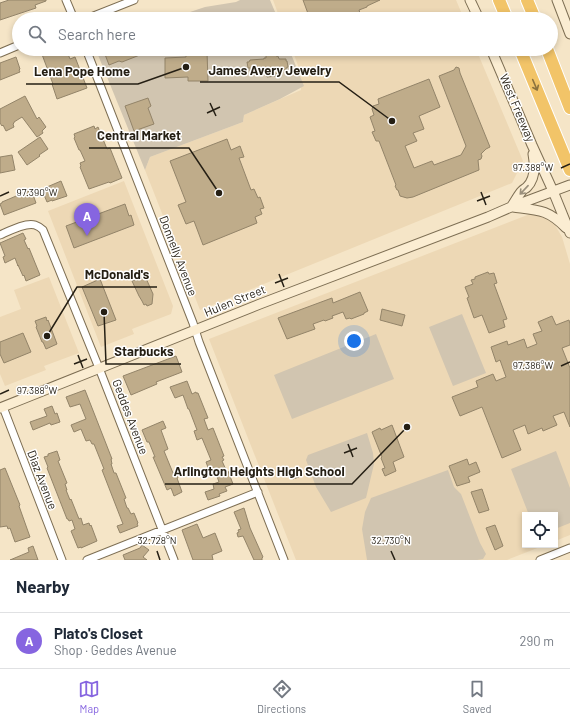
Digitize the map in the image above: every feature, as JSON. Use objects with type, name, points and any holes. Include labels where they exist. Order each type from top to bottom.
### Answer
[{"type":"highway","points":[[499,0],[504,12]]},
{"type":"highway","points":[[527,0],[532,12]]},
{"type":"highway","name":"West Freeway","points":[[523,56],[570,170]]},
{"type":"highway","points":[[550,56],[570,108]]},
{"type":"main road","points":[[470,0],[476,12]]},
{"type":"main road","points":[[557,0],[570,34]]},
{"type":"main road","name":"West Freeway","points":[[495,56],[570,232]]},
{"type":"main road","points":[[532,145],[534,168],[532,177],[527,188],[522,191],[511,207],[540,211],[551,215],[560,221],[570,232]]},
{"type":"main road","name":"Hulen Street","points":[[1,408],[260,304],[566,186]]},
{"type":"street","points":[[66,0],[71,12]]},
{"type":"street","points":[[104,12],[134,0]]},
{"type":"street","points":[[0,53],[12,48]]},
{"type":"street","name":"Donnelly Avenue","points":[[89,56],[284,560]]},
{"type":"street","name":"Geddes Avenue","points":[[0,235],[31,224],[39,226],[43,230],[174,560]]},
{"type":"street","name":"Diaz Avenue","points":[[1,408],[62,560]]},
{"type":"street","points":[[86,560],[258,492]]},
{"type":"street","points":[[540,560],[570,548]]},
{"type":"shaded area","points":[[240,0],[270,0],[275,12],[190,12],[205,7]]},
{"type":"shaded area","points":[[273,0],[456,0],[461,12],[277,12]]},
{"type":"shaded area","points":[[98,56],[292,56],[304,86],[280,99],[244,115],[243,122],[150,157],[145,170]]},
{"type":"shaded area","points":[[295,56],[479,56],[523,161],[512,183],[200,310],[145,170],[150,157],[243,122],[244,115],[301,90],[300,71]]},
{"type":"shaded area","points":[[124,181],[173,306],[171,314],[132,329],[134,334],[101,347],[48,211]]},
{"type":"shaded area","points":[[530,214],[539,214],[547,217],[555,225],[562,237],[570,264],[570,535],[558,540],[558,512],[522,512],[522,548],[537,548],[507,560],[296,560],[209,339]]},
{"type":"shaded area","points":[[49,277],[79,353],[44,366],[46,370],[5,386],[0,374],[0,317],[21,309],[14,290]]},
{"type":"shaded area","points":[[462,314],[486,373],[453,386],[429,327]]},
{"type":"shaded area","points":[[376,334],[394,379],[292,419],[274,375]]},
{"type":"shaded area","points":[[367,433],[373,453],[374,464],[366,498],[331,512],[316,487],[306,460],[308,455]]},
{"type":"shaded area","points":[[556,451],[570,488],[570,523],[558,528],[558,512],[528,512],[511,469]]},
{"type":"shaded area","points":[[448,470],[454,487],[461,494],[480,543],[486,554],[483,559],[367,560],[362,529],[365,512],[371,498]]},
{"type":"building","points":[[9,0],[46,0],[35,5],[36,8],[24,12],[12,12],[12,16],[0,20],[0,3]]},
{"type":"building","points":[[303,0],[380,0],[359,10],[360,12],[307,12]]},
{"type":"building","points":[[43,56],[69,56],[70,59],[75,57],[87,88],[57,99]]},
{"type":"building","points":[[106,56],[137,56],[122,62],[119,61],[109,65]]},
{"type":"building","points":[[207,56],[208,81],[188,81],[188,77],[165,78],[165,58]]},
{"type":"building","points":[[266,56],[278,56],[279,59],[286,59],[288,67],[286,70],[279,70],[276,76],[267,77],[266,72],[264,73],[264,71],[250,71],[247,62],[250,60],[266,58]]},
{"type":"building","points":[[16,57],[20,72],[0,80],[0,63]]},
{"type":"building","points":[[456,67],[459,68],[490,147],[481,154],[481,159],[478,160],[479,170],[413,197],[407,198],[400,196],[379,141],[376,141],[372,132],[375,131],[370,117],[374,115],[372,109],[373,106],[379,104],[378,99],[429,79],[440,107],[419,116],[424,129],[413,133],[417,141],[405,146],[414,168],[432,161],[434,165],[461,155],[466,146],[439,76],[454,70]]},
{"type":"building","points":[[25,96],[37,119],[39,117],[46,127],[42,131],[43,133],[37,137],[22,117],[14,122],[14,127],[6,131],[0,123],[0,109]]},
{"type":"building","points":[[148,98],[151,106],[148,108],[154,124],[134,131],[125,106]]},
{"type":"building","points":[[94,126],[95,129],[98,127],[107,149],[110,148],[122,178],[89,189],[80,167],[80,163],[85,161],[74,138],[74,134]]},
{"type":"building","points":[[40,137],[48,149],[27,165],[18,152]]},
{"type":"building","points":[[227,139],[231,150],[240,146],[244,157],[239,158],[251,190],[254,189],[258,198],[260,197],[264,208],[260,209],[262,214],[255,217],[257,223],[203,245],[194,221],[186,224],[178,205],[186,202],[170,161]]},
{"type":"building","points":[[12,155],[15,170],[0,173],[0,157]]},
{"type":"building","points":[[61,181],[67,196],[47,202],[42,190]]},
{"type":"building","points":[[28,191],[30,193],[32,192],[36,203],[4,215],[0,204],[2,202]]},
{"type":"building","points":[[125,204],[134,225],[74,248],[66,226]]},
{"type":"building","points":[[23,233],[26,239],[24,240],[28,249],[29,248],[40,275],[26,281],[15,258],[5,263],[3,257],[5,256],[0,243]]},
{"type":"building","points":[[488,272],[489,274],[494,273],[497,283],[494,284],[507,319],[503,320],[505,327],[489,333],[482,315],[474,318],[465,287],[473,284],[471,280],[475,279],[475,277]]},
{"type":"building","points":[[145,276],[153,294],[152,304],[147,306],[146,304],[144,305],[132,281]]},
{"type":"building","points":[[100,279],[116,320],[98,326],[82,287]]},
{"type":"building","points":[[360,292],[368,311],[364,314],[351,319],[346,319],[343,312],[332,316],[333,318],[313,324],[315,329],[287,339],[278,318],[332,298],[333,303]]},
{"type":"building","points":[[382,309],[405,315],[402,326],[380,320]]},
{"type":"building","points":[[552,316],[556,325],[569,320],[570,324],[570,345],[562,348],[570,368],[570,427],[564,412],[553,416],[557,425],[543,431],[542,428],[528,434],[525,425],[513,430],[521,450],[502,458],[482,407],[460,416],[452,397],[478,387],[476,381],[493,374],[496,381],[506,377],[500,360],[496,362],[491,347],[507,341],[508,345],[524,339],[527,348],[537,344],[533,334],[542,331],[538,322]]},
{"type":"building","points":[[46,317],[57,344],[46,349],[36,327],[35,321]]},
{"type":"building","points":[[23,333],[31,352],[4,363],[0,354],[0,342]]},
{"type":"building","points":[[176,356],[182,372],[156,382],[157,384],[131,395],[123,376]]},
{"type":"building","points":[[187,381],[192,394],[196,392],[198,393],[208,418],[204,419],[208,430],[213,428],[224,456],[222,457],[224,460],[222,461],[233,484],[225,487],[227,491],[219,494],[220,496],[208,500],[205,492],[214,489],[213,484],[219,482],[214,468],[209,470],[206,462],[211,460],[202,438],[197,440],[194,431],[197,430],[183,395],[175,398],[170,387]]},
{"type":"building","points":[[85,390],[112,459],[111,464],[114,473],[116,473],[126,498],[124,499],[127,508],[131,514],[134,513],[138,523],[138,526],[120,533],[117,526],[123,524],[102,470],[104,469],[94,444],[92,444],[90,440],[86,441],[81,429],[74,432],[71,425],[86,419],[80,404],[70,407],[66,397]]},
{"type":"building","points":[[52,406],[55,414],[57,413],[60,422],[51,425],[50,423],[33,430],[30,422],[47,416],[44,409]]},
{"type":"building","points":[[163,421],[166,428],[161,430],[168,449],[164,451],[173,473],[175,472],[178,478],[182,492],[174,496],[171,488],[167,490],[153,457],[155,457],[149,442],[147,442],[142,430]]},
{"type":"building","points":[[392,425],[404,457],[393,462],[396,471],[385,476],[382,469],[385,468],[381,458],[382,457],[372,432]]},
{"type":"building","points":[[57,451],[60,460],[58,461],[67,483],[65,484],[66,490],[70,500],[71,499],[79,519],[81,518],[83,525],[89,523],[90,526],[91,525],[97,541],[81,548],[78,548],[71,531],[75,529],[72,520],[69,521],[67,519],[44,457]]},
{"type":"building","points":[[467,459],[469,465],[476,462],[480,472],[468,477],[470,482],[457,486],[449,466]]},
{"type":"building","points":[[5,468],[20,505],[19,506],[30,537],[15,542],[10,528],[8,529],[7,526],[0,527],[0,470]]},
{"type":"building","points":[[297,470],[299,477],[293,479],[291,472]]},
{"type":"building","points":[[482,489],[489,510],[479,513],[471,492]]},
{"type":"building","points":[[244,508],[250,528],[263,557],[262,560],[254,560],[243,536],[238,537],[238,530],[241,529],[234,512]]},
{"type":"building","points":[[197,524],[203,538],[215,533],[222,551],[212,555],[213,560],[193,560],[182,530]]},
{"type":"building","points":[[495,525],[503,546],[495,550],[486,528]]},
{"type":"building","points":[[142,545],[149,550],[143,557],[147,560],[125,560],[123,555],[140,548]]},
{"type":"building","points":[[33,546],[38,560],[10,560],[29,552],[28,548]]},
{"type":"place","name":"Lena Pope Home","points":[[186,67]]},
{"type":"place","name":"James Avery Jewelry","points":[[392,121]]},
{"type":"place","name":"Central Market","points":[[219,193]]},
{"type":"place","name":"Plato's Closet","points":[[87,236]]},
{"type":"place","name":"Starbucks","points":[[104,312]]},
{"type":"place","name":"McDonald's","points":[[47,336]]},
{"type":"place","name":"Arlington Heights High School","points":[[407,427]]}]
